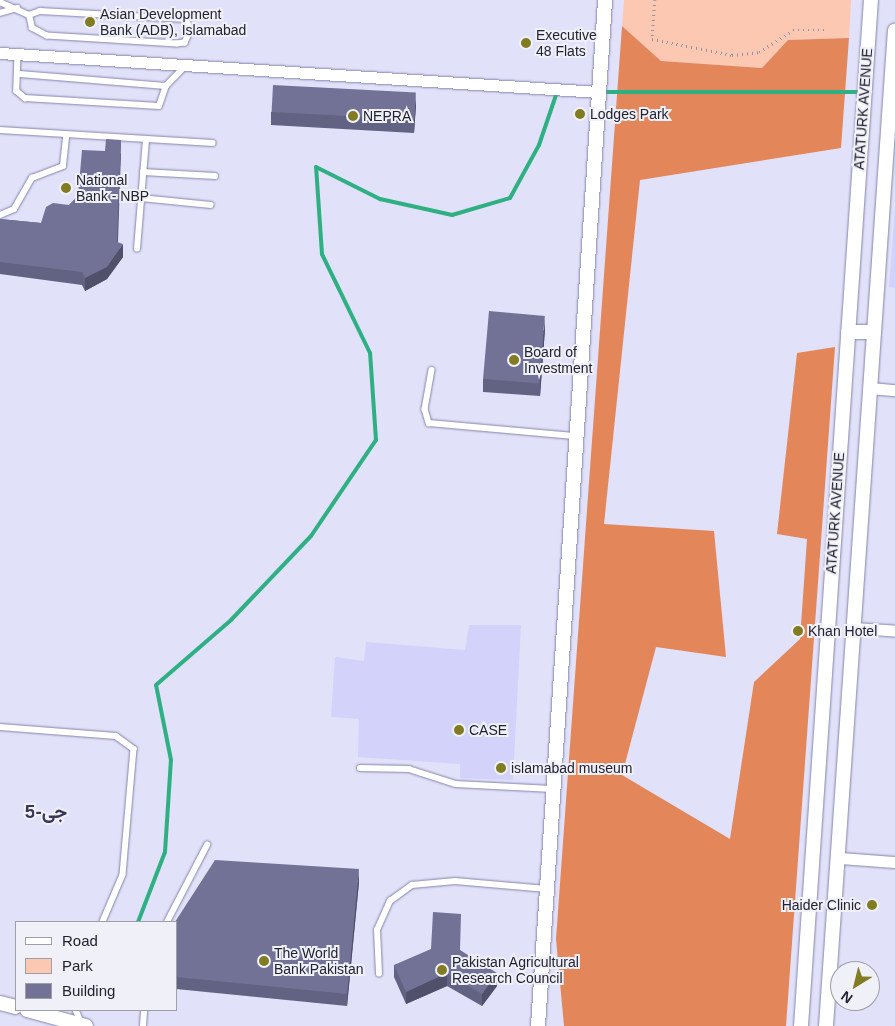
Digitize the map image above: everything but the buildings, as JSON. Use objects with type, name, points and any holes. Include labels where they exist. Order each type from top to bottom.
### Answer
[{"type":"street","points":[[538,1026],[605,0]]},
{"type":"street","name":"ATATURK AVENUE","points":[[801,1026],[871,0]]},
{"type":"street","name":"ATATURK AVENUE","points":[[826,1026],[856,628],[870,388],[895,30]]},
{"type":"street","points":[[0,53],[598,92]]},
{"type":"street","points":[[848,332],[874,332]]},
{"type":"street","points":[[870,388],[895,390]]},
{"type":"street","points":[[856,628],[895,631]]},
{"type":"street","points":[[839,858],[895,862]]},
{"type":"street","points":[[0,1003],[15,1007]]},
{"type":"street","points":[[35,1011],[84,1025]]},
{"type":"lane","points":[[0,2],[17,8],[29,16],[32,28],[47,36],[177,44],[185,43],[191,30],[186,19],[40,11],[29,16]]},
{"type":"lane","points":[[0,13],[17,8]]},
{"type":"lane","points":[[18,54],[20,74],[17,91],[25,98],[159,106],[166,86],[186,65]]},
{"type":"lane","points":[[20,74],[166,86]]},
{"type":"lane","points":[[0,130],[213,143]]},
{"type":"lane","points":[[0,214],[14,209],[32,178],[63,166],[66,135]]},
{"type":"lane","points":[[136,249],[146,139]]},
{"type":"lane","points":[[143,172],[215,176]]},
{"type":"lane","points":[[141,198],[211,205]]},
{"type":"lane","points":[[432,370],[425,409],[429,423],[576,436]]},
{"type":"lane","points":[[0,727],[116,736],[134,749],[123,875],[103,921]]},
{"type":"lane","points":[[360,768],[408,769],[456,784],[552,789]]},
{"type":"lane","points":[[168,921],[207,845]]},
{"type":"lane","points":[[379,974],[377,930],[390,901],[412,885],[455,881],[547,889]]},
{"type":"lane","points":[[77,1011],[84,1025]]},
{"type":"lane","points":[[143,1026],[144,1011]]},
{"type":"path","points":[[655,0],[652,39],[732,55],[759,52],[793,30],[824,30]]},
{"type":"shaded area","points":[[622,26],[661,61],[762,68],[788,40],[849,38],[841,148],[640,180],[604,524],[714,531],[726,657],[656,647],[622,775],[730,839],[754,682],[800,639],[807,539],[777,534],[797,353],[835,347],[786,1026],[564,1026],[556,939]]},
{"type":"shaded area","points":[[895,208],[895,288],[889,287]]},
{"type":"shaded area","points":[[469,625],[521,625],[513,780],[460,778],[460,764],[358,757],[359,719],[331,717],[335,657],[364,661],[366,642],[465,650]]},
{"type":"green space","points":[[624,0],[851,0],[849,38],[788,40],[762,68],[661,61],[622,26]]},
{"type":"waterway","points":[[138,921],[165,852],[171,760],[156,685],[231,620],[311,536],[376,440],[370,353],[322,254],[316,167],[380,199],[452,215],[510,198],[539,145],[557,92]]},
{"type":"waterway","points":[[602,92],[860,92]]},
{"type":"place","name":"Asian Development Bank (ADB), Islamabad","points":[[90,22]]},
{"type":"place","name":"Executive 48 Flats","points":[[526,43]]},
{"type":"place","name":"Lodges Park","points":[[580,114]]},
{"type":"place","name":"NEPRA","points":[[353,116]]},
{"type":"place","name":"National Bank - NBP","points":[[66,188]]},
{"type":"place","name":"Board of Investment","points":[[514,360]]},
{"type":"place","name":"Khan Hotel","points":[[798,631]]},
{"type":"place","name":"CASE","points":[[459,730]]},
{"type":"place","name":"islamabad museum","points":[[501,768]]},
{"type":"place","name":"Haider Clinic","points":[[872,905]]},
{"type":"place","name":"The World Bank Pakistan","points":[[264,961]]},
{"type":"place","name":"Pakistan Agricultural Research Council","points":[[442,970]]},
{"type":"district","name":"جی-5","points":[[46,812]]}]
